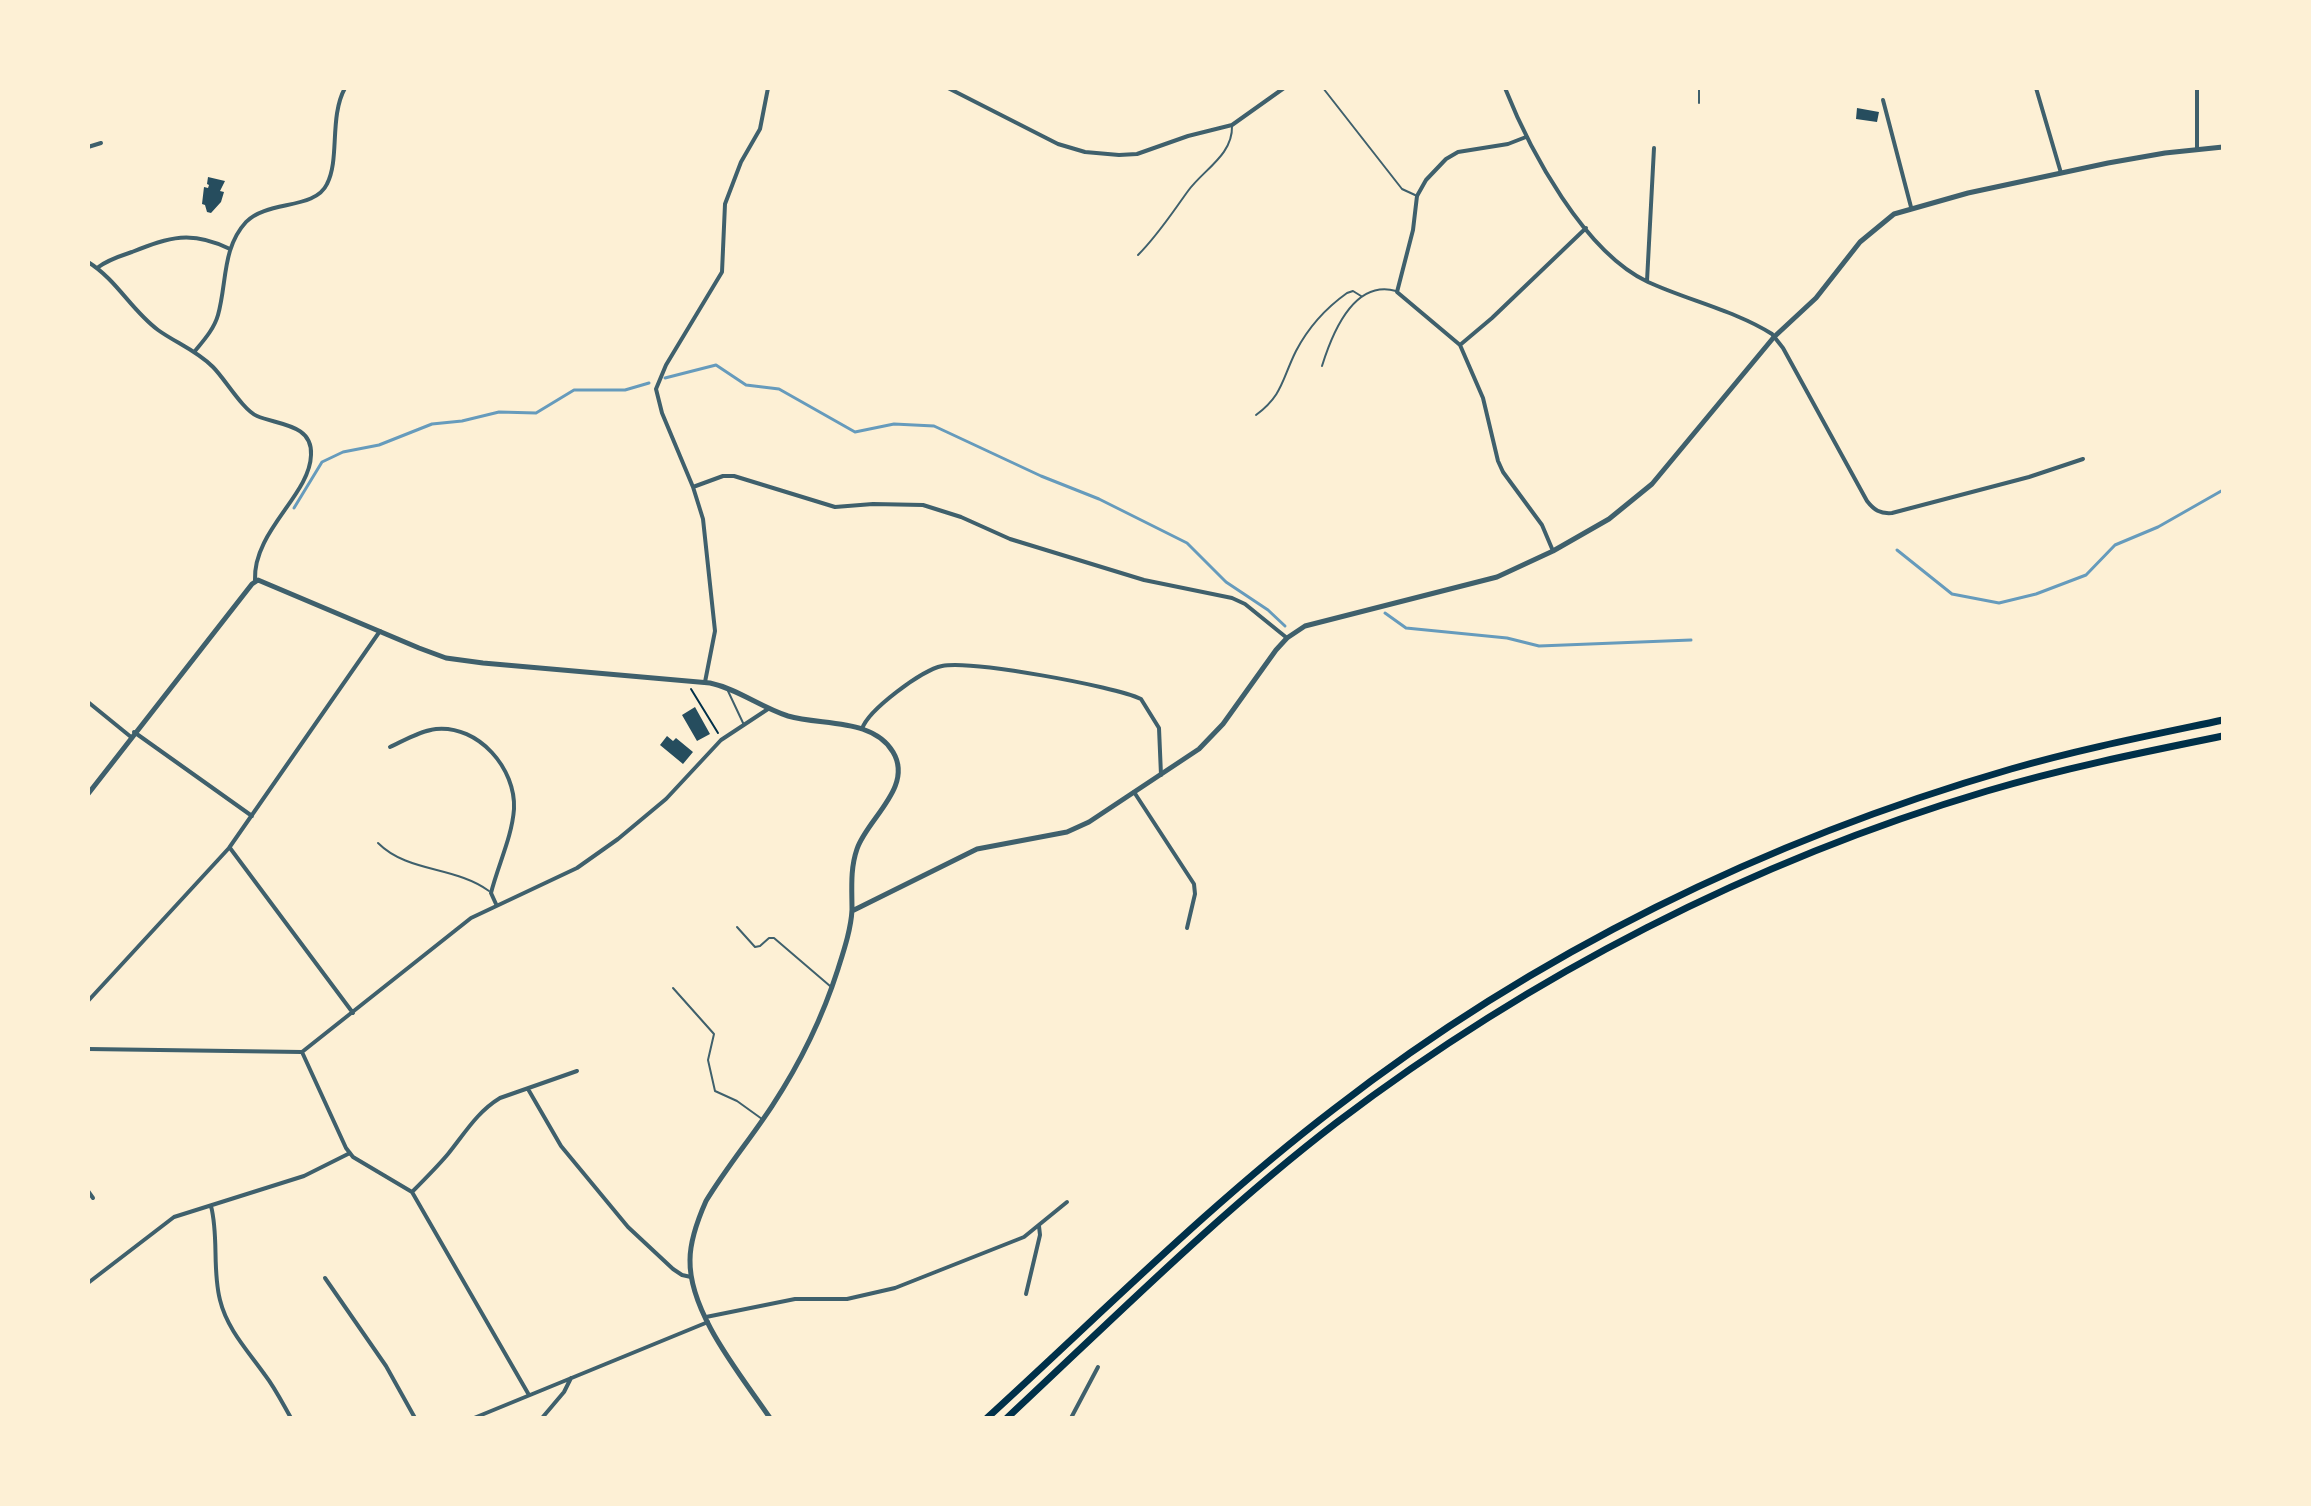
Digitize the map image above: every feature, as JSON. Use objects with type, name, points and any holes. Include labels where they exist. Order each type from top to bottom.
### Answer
[{"type":"highway","points":[[987,1418],[1199,1222],[1314,1124],[1406,1056],[1562,957],[1642,913],[1724,874],[1861,818],[2012,769],[2223,720]]},
{"type":"highway","points":[[1007,1418],[1209,1231],[1325,1132],[1460,1035],[1574,967],[1692,904],[1842,840],[2036,777],[2223,736]]},
{"type":"street","points":[[195,351],[217,317],[230,249],[240,230],[253,216],[309,199],[325,189],[331,175],[335,126],[345,88]]},
{"type":"street","points":[[705,682],[713,644],[714,618],[703,519],[693,487],[668,430],[656,389],[666,365],[722,272],[725,204],[741,162],[760,129],[768,88]]},
{"type":"street","points":[[948,88],[1051,141],[1097,154],[1137,154],[1232,125],[1284,88]]},
{"type":"street","points":[[1505,88],[1526,137],[1554,184],[1586,228],[1620,263],[1647,281],[1774,337],[1867,501],[1882,513],[2029,477],[2083,459]]},
{"type":"street","points":[[2036,88],[2061,173]]},
{"type":"street","points":[[2197,88],[2197,150]]},
{"type":"street","points":[[963,96],[966,91]]},
{"type":"street","points":[[1883,100],[1911,207]]},
{"type":"street","points":[[1526,137],[1508,144],[1466,150],[1450,156],[1426,180],[1417,196],[1413,230],[1397,292],[1460,345],[1483,398],[1498,461],[1542,525],[1553,551]]},
{"type":"street","points":[[88,147],[101,143]]},
{"type":"street","points":[[852,911],[977,849],[1076,829],[1199,749],[1216,733],[1287,638],[1313,623],[1497,577],[1602,524],[1642,494],[1686,446],[1774,337],[1816,298],[1869,233],[1885,220],[1911,207],[2061,173],[2153,155],[2223,147]]},
{"type":"street","points":[[1647,281],[1654,148]]},
{"type":"street","points":[[1460,345],[1586,228]]},
{"type":"street","points":[[97,268],[109,260],[160,241],[182,237],[200,237],[230,249]]},
{"type":"street","points":[[88,262],[112,279],[159,331],[195,351],[219,373],[254,414],[298,429],[310,445],[310,465],[262,546],[256,561],[255,580],[88,794]]},
{"type":"street","points":[[693,487],[723,476],[734,476],[835,507],[923,505],[961,517],[1010,539],[1144,580],[1232,598],[1245,604],[1287,638]]},
{"type":"street","points":[[255,580],[262,580],[419,648],[464,661],[688,680],[725,687],[768,709],[806,721],[876,733],[897,759],[899,772],[893,793],[866,831],[857,850],[851,882],[852,911],[844,949],[831,987],[796,1066],[701,1211],[690,1251],[691,1277],[707,1319],[770,1418]]},
{"type":"street","points":[[88,1001],[229,848],[380,631]]},
{"type":"street","points":[[862,729],[868,718],[916,678],[936,667],[964,665],[1006,671],[1116,690],[1141,699],[1159,728],[1161,775]]},
{"type":"street","points":[[88,702],[252,816]]},
{"type":"street","points":[[88,1049],[302,1052],[447,935],[496,904],[577,868],[618,839],[666,799],[711,749],[768,709]]},
{"type":"street","points":[[390,747],[429,731],[451,730],[481,744],[502,764],[512,791],[514,811],[491,893],[496,904]]},
{"type":"street","points":[[1134,792],[1194,884],[1195,894],[1187,928]]},
{"type":"street","points":[[229,848],[353,1013]]},
{"type":"street","points":[[302,1052],[350,1153],[412,1192],[529,1395]]},
{"type":"street","points":[[412,1192],[446,1156],[476,1116],[500,1098],[577,1071]]},
{"type":"street","points":[[528,1089],[561,1146],[628,1227],[673,1269],[691,1277]]},
{"type":"street","points":[[88,1283],[166,1221],[304,1176],[350,1153]]},
{"type":"street","points":[[88,1191],[93,1198]]},
{"type":"street","points":[[474,1418],[707,1319],[795,1299],[847,1299],[877,1293],[1003,1247],[1039,1226],[1067,1202]]},
{"type":"street","points":[[211,1206],[216,1229],[217,1285],[222,1307],[238,1339],[268,1378],[291,1418]]},
{"type":"street","points":[[1026,1294],[1040,1235],[1039,1226]]},
{"type":"street","points":[[325,1278],[386,1366],[415,1418]]},
{"type":"street","points":[[1071,1418],[1098,1367]]},
{"type":"street","points":[[542,1418],[564,1392],[571,1378]]},
{"type":"lane","points":[[1323,88],[1402,189],[1417,196]]},
{"type":"lane","points":[[1699,88],[1699,103]]},
{"type":"lane","points":[[1138,255],[1158,235],[1193,185],[1217,161],[1232,134],[1232,125]]},
{"type":"lane","points":[[1322,366],[1344,316],[1361,296],[1378,290],[1397,292]]},
{"type":"lane","points":[[1256,415],[1276,397],[1297,350],[1313,324],[1347,293],[1353,291],[1361,296]]},
{"type":"lane","points":[[725,687],[744,725]]},
{"type":"lane","points":[[378,843],[400,859],[461,875],[491,893]]},
{"type":"lane","points":[[737,927],[755,947],[774,938],[831,987]]},
{"type":"lane","points":[[673,988],[714,1034],[708,1060],[715,1091],[737,1101],[763,1119]]},
{"type":"path","points":[[688,680],[717,734],[727,729],[731,733]]},
{"type":"building","points":[[1857,108],[1879,112],[1877,122],[1856,119]]},
{"type":"building","points":[[208,177],[225,181],[220,191],[224,192],[221,202],[211,213],[202,204],[204,187],[208,188],[209,185]]},
{"type":"building","points":[[695,707],[710,734],[697,741],[682,715]]},
{"type":"building","points":[[667,736],[673,741],[676,738],[693,752],[683,764],[660,745]]},
{"type":"waterway","points":[[665,378],[716,365],[746,385],[779,389],[855,432],[894,424],[934,426],[1041,476],[1099,499],[1187,543],[1226,582],[1268,610],[1285,626]]},
{"type":"waterway","points":[[294,508],[322,462],[343,452],[379,445],[432,424],[499,412],[536,413],[574,390],[625,390],[649,383]]},
{"type":"waterway","points":[[1897,550],[1952,594],[1999,603],[2036,594],[2086,575],[2115,545],[2158,527],[2223,490]]},
{"type":"waterway","points":[[1385,613],[1406,628],[1507,638],[1539,646],[1691,640]]}]
